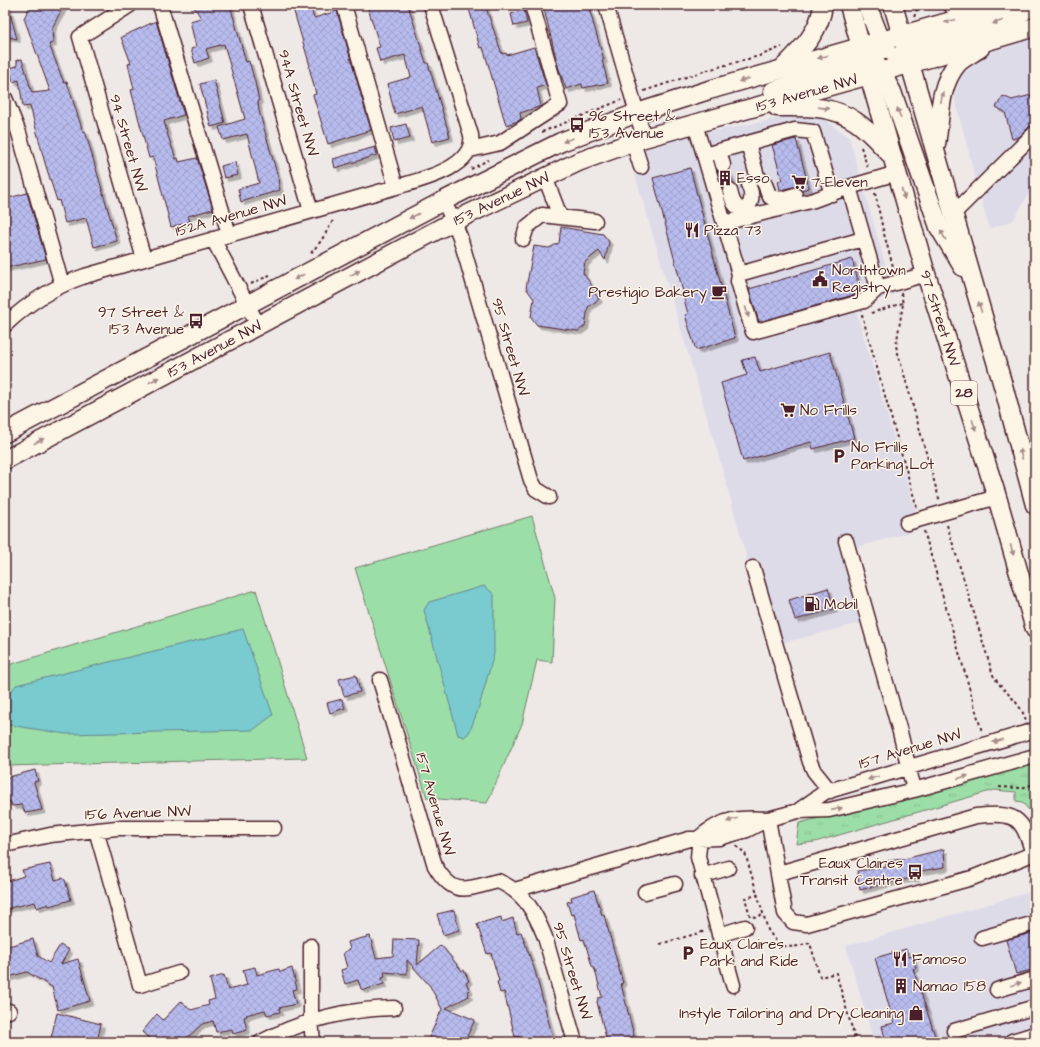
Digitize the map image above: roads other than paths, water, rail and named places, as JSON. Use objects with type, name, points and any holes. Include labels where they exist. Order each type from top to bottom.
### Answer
[{"type":"main road","points":[[782,69],[804,47],[816,31],[823,5]]},
{"type":"main road","name":"97 Street NW","points":[[849,5],[935,149],[1035,505]]},
{"type":"main road","points":[[868,5],[892,92],[939,227],[972,280]]},
{"type":"main road","name":"97 Street NW","points":[[893,5],[901,34],[882,58],[895,165],[926,274],[997,497],[1035,629]]},
{"type":"main road","points":[[953,5],[988,11]]},
{"type":"main road","points":[[901,34],[1008,5]]},
{"type":"main road","points":[[728,115],[755,97],[1018,15],[1033,5]]},
{"type":"main road","name":"153 Avenue NW","points":[[5,433],[443,201],[548,148],[637,113],[782,69],[882,58],[995,38],[1035,27]]},
{"type":"main road","points":[[935,149],[940,123],[941,96],[947,82],[958,64],[995,38]]},
{"type":"main road","name":"153 Avenue NW","points":[[5,460],[454,220],[545,176],[639,140],[757,107],[882,58]]},
{"type":"main road","points":[[757,107],[819,108],[832,110],[856,121],[895,165]]},
{"type":"street","name":"94 Street NW","points":[[130,5],[80,37],[144,259]]},
{"type":"street","points":[[160,5],[229,234]]},
{"type":"street","name":"94A Street NW","points":[[252,5],[311,211]]},
{"type":"street","points":[[344,5],[396,187]]},
{"type":"street","points":[[431,5],[471,135],[472,142],[470,150],[500,143],[560,104],[532,5]]},
{"type":"street","points":[[606,5],[637,113],[641,167]]},
{"type":"street","points":[[5,98],[19,133],[62,285]]},
{"type":"street","points":[[695,124],[739,274],[738,280],[753,332],[864,301],[878,288],[926,274]]},
{"type":"street","points":[[704,155],[795,130],[813,132],[831,190]]},
{"type":"street","points":[[953,214],[1035,133]]},
{"type":"street","points":[[732,197],[740,208],[750,205],[753,181],[748,143]]},
{"type":"street","name":"152A Avenue NW","points":[[5,324],[30,304],[62,285],[85,276],[396,187],[432,175],[455,165],[462,160],[470,150]]},
{"type":"street","points":[[719,151],[723,165]]},
{"type":"street","points":[[753,181],[764,182],[770,197],[777,200],[850,187],[895,165]]},
{"type":"street","points":[[545,176],[560,216]]},
{"type":"street","points":[[850,187],[863,239],[878,288]]},
{"type":"street","points":[[724,223],[831,190]]},
{"type":"street","name":"95 Street NW","points":[[443,201],[454,220],[531,480],[536,489],[549,497]]},
{"type":"street","points":[[522,238],[527,227],[542,215],[595,221]]},
{"type":"street","points":[[213,239],[258,325]]},
{"type":"street","points":[[739,274],[863,239]]},
{"type":"street","points":[[907,524],[997,497]]},
{"type":"street","points":[[846,541],[900,732],[914,790]]},
{"type":"street","points":[[753,568],[810,762],[814,771],[830,791]]},
{"type":"street","name":"157 Avenue NW","points":[[380,680],[435,866],[444,882],[456,889],[471,888],[498,881]]},
{"type":"street","name":"157 Avenue NW","points":[[798,811],[825,792],[908,768],[1031,727]]},
{"type":"street","name":"157 Avenue NW","points":[[514,890],[700,837],[721,824],[742,817],[768,819],[798,811],[829,810],[914,790],[1035,756]]},
{"type":"street","points":[[768,819],[779,873],[785,913],[793,922],[807,924],[972,878],[1034,854],[1026,830],[1020,822],[1010,816],[987,815],[976,816],[779,873]]},
{"type":"street","name":"156 Avenue NW","points":[[5,845],[50,835],[117,828],[274,828]]},
{"type":"street","points":[[96,830],[140,985],[179,973]]},
{"type":"street","points":[[700,837],[697,851],[702,876],[733,986]]},
{"type":"street","points":[[702,876],[728,868]]},
{"type":"street","name":"95 Street NW","points":[[498,881],[514,890],[526,900],[539,921],[546,937],[575,1042]]},
{"type":"street","points":[[645,892],[675,884]]},
{"type":"street","points":[[982,938],[1035,924]]},
{"type":"street","points":[[719,935],[745,927]]},
{"type":"street","points":[[311,946],[311,1020],[313,1042]]},
{"type":"street","points":[[997,990],[1035,979]]},
{"type":"street","points":[[954,1031],[1035,1007]]},
{"type":"street","points":[[261,1042],[311,1020],[352,1012],[394,1008]]},
{"type":"street","points":[[1012,1041],[1035,1034]]},
{"type":"water","points":[[484,586],[494,594],[494,654],[478,710],[469,733],[464,737],[458,735],[424,610],[429,602]]},
{"type":"water","points":[[243,629],[273,715],[253,730],[66,734],[9,725],[5,721],[5,700],[16,685]]},
{"type":"tunnel","points":[[723,165],[730,191]]},
{"type":"place","name":"96 Street & 153 Avenue","points":[[577,125]]},
{"type":"place","name":"Esso","points":[[725,178]]},
{"type":"place","name":"7-Eleven","points":[[799,182]]},
{"type":"place","name":"Pizza 73","points":[[692,230]]},
{"type":"place","name":"Northtown Registry","points":[[820,279]]},
{"type":"place","name":"Prestigio Bakery","points":[[719,292]]},
{"type":"place","name":"97 Street & 153 Avenue","points":[[196,321]]},
{"type":"place","name":"No Frills","points":[[788,410]]},
{"type":"place","name":"No Frills Parking Lot","points":[[839,456]]},
{"type":"place","name":"Mobil","points":[[812,604]]},
{"type":"place","name":"Eaux Claires Transit Centre","points":[[915,872]]},
{"type":"place","name":"Eaux Claires Park and Ride","points":[[688,953]]},
{"type":"place","name":"Famoso","points":[[900,959]]},
{"type":"place","name":"Namao 158","points":[[901,986]]},
{"type":"place","name":"Instyle Tailoring and Dry Cleaning","points":[[916,1013]]}]
